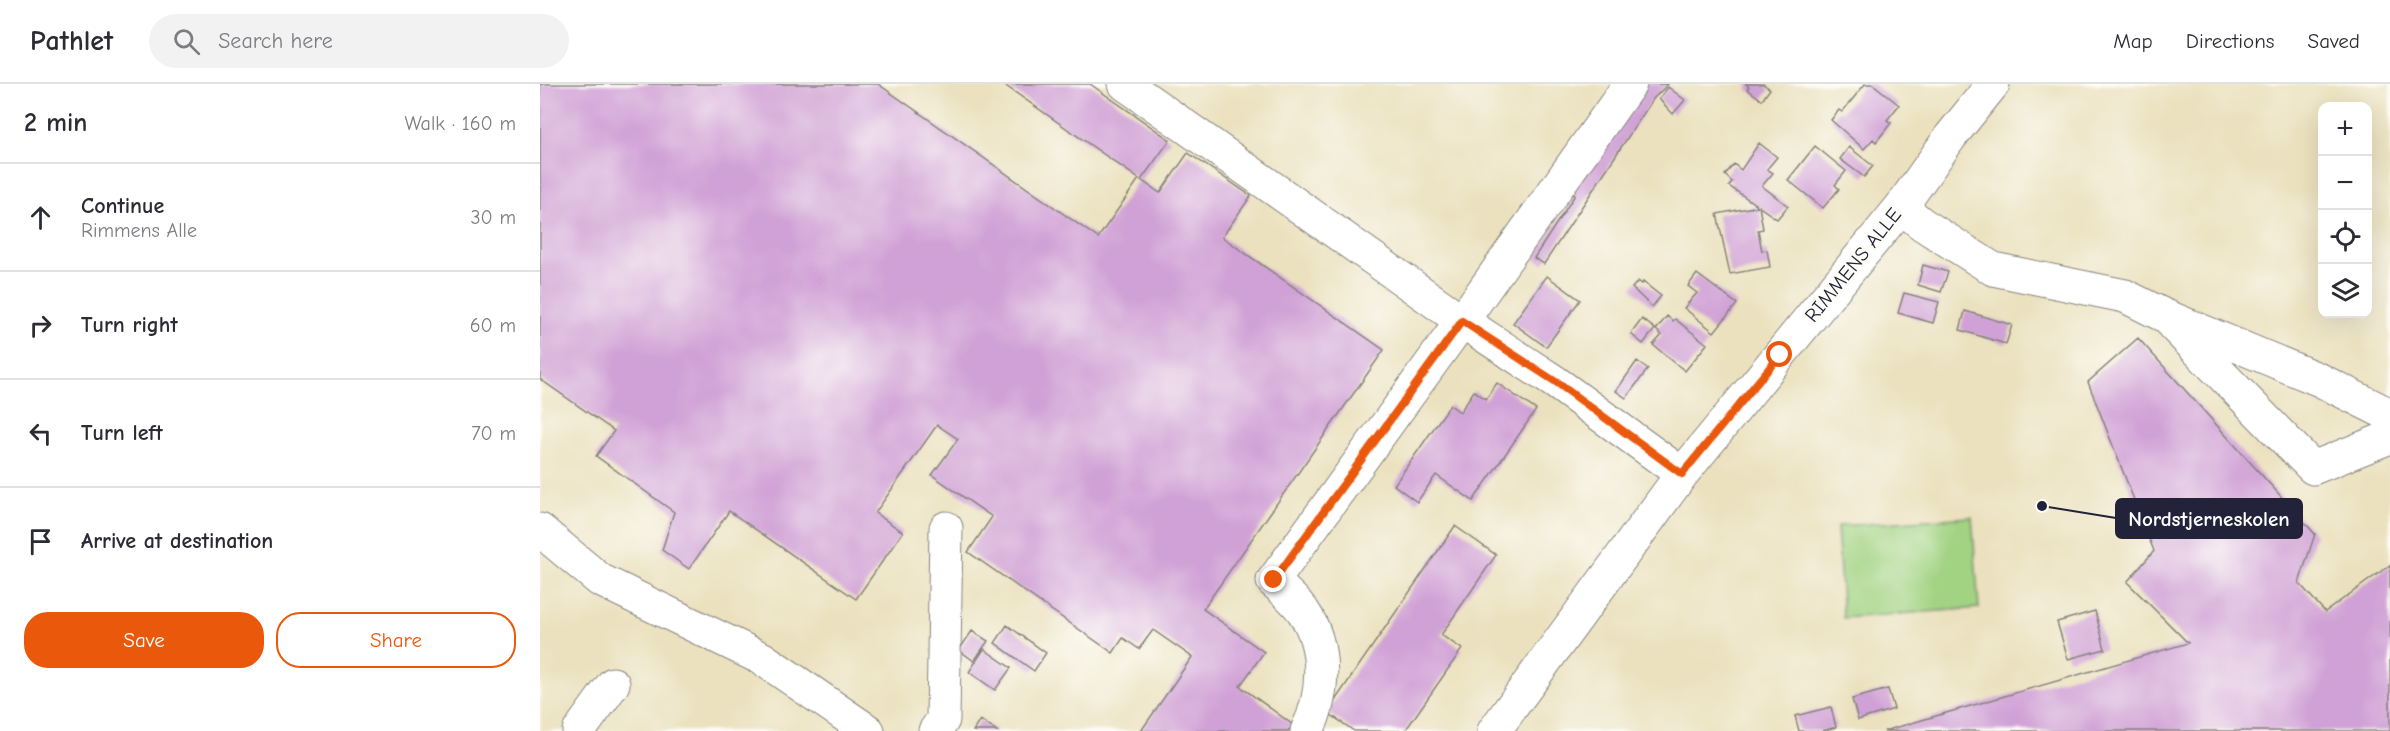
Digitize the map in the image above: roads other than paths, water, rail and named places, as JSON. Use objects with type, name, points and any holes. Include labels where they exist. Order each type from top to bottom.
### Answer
[{"type":"street","points":[[1125,84],[1462,321],[1556,382],[1682,474]]},
{"type":"street","points":[[1307,731],[1314,717],[1322,680],[1318,645],[1303,611],[1274,580],[1630,84]]},
{"type":"street","name":"RIMMENS ALLE","points":[[1494,731],[1682,474],[1901,207],[1951,136],[1993,84]]},
{"type":"street","points":[[1901,207],[1922,224],[1993,269],[2125,297],[2320,380],[2390,415]]},
{"type":"street","points":[[2163,315],[2313,468],[2390,437]]},
{"type":"street","points":[[935,731],[943,720],[946,528]]},
{"type":"street","points":[[540,530],[600,580],[763,659],[867,731]]},
{"type":"street","points":[[579,731],[613,684]]},
{"type":"place","name":"Nordstjerneskolen","points":[[2042,506]]}]
